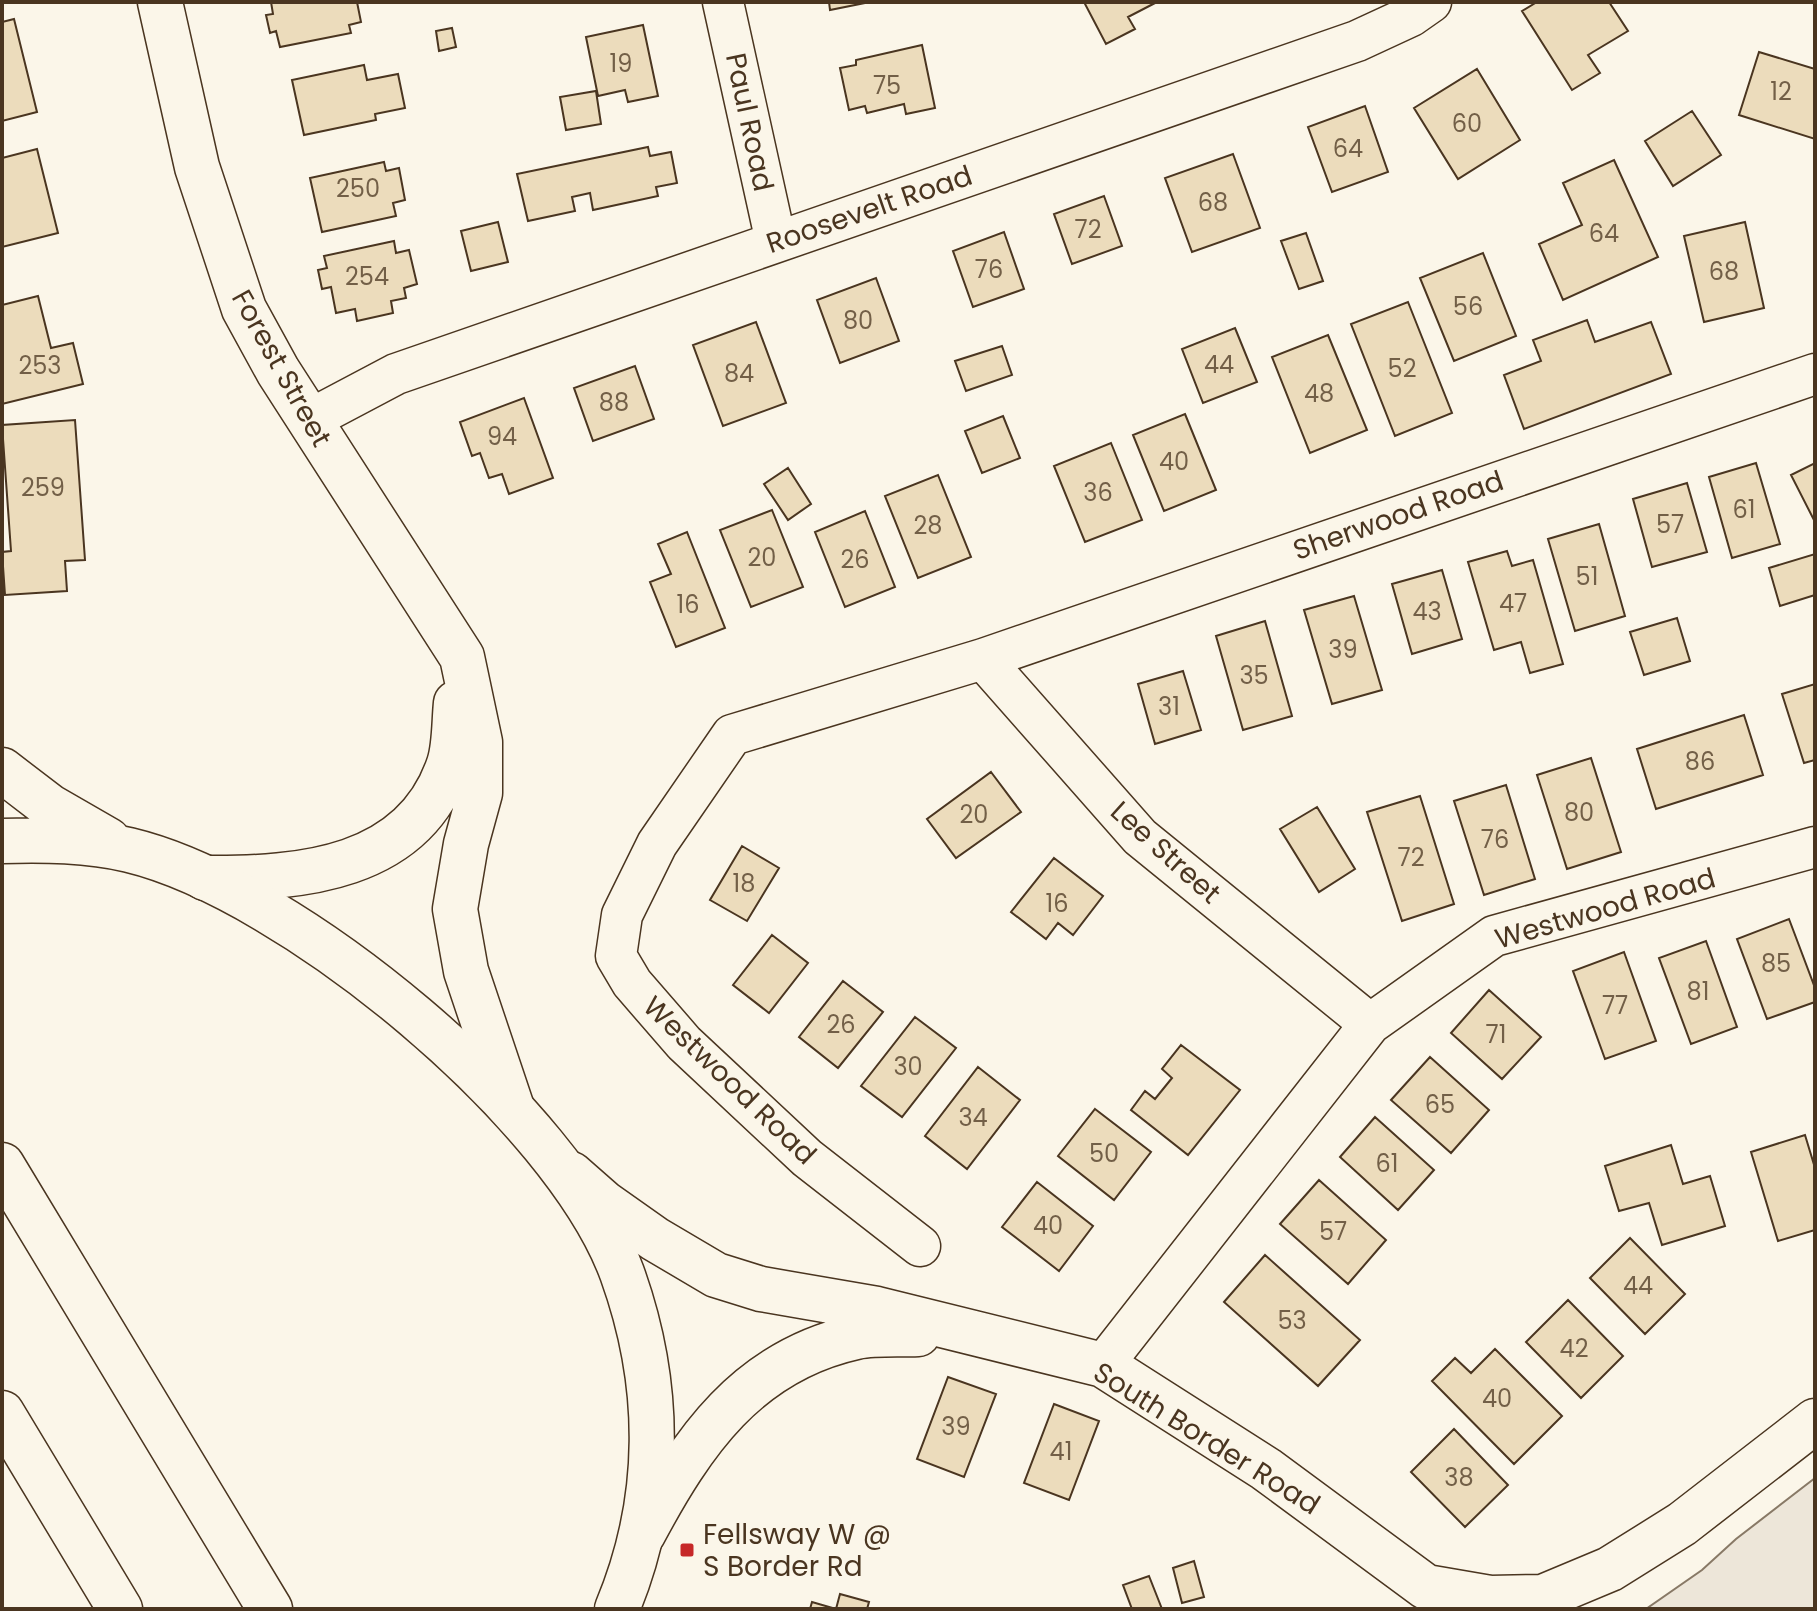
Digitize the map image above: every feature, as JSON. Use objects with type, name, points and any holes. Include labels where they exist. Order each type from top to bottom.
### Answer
[{"type":"main road","name":"Forest Street","points":[[160,2],[197,167],[229,271],[263,345],[462,657],[480,742],[480,793],[466,844],[455,909],[466,971],[512,1108]]},
{"type":"main road","points":[[205,878],[258,879],[374,854],[418,820],[449,764],[462,657]]},
{"type":"main road","points":[[2,770],[78,825],[128,850],[205,878],[293,929],[372,983],[422,1023],[512,1108],[561,1164],[607,1240],[642,1335],[654,1436],[652,1471],[639,1542],[618,1607]]},
{"type":"main road","points":[[2,841],[71,842],[128,850]]},
{"type":"main road","name":"South Border Road","points":[[561,1164],[629,1221],[716,1275],[761,1289],[877,1309],[1103,1365],[1266,1469],[1424,1598],[1543,1597],[1610,1569],[1682,1524],[1815,1421]]},
{"type":"main road","points":[[2,1165],[270,1609]]},
{"type":"main road","name":"South Border Road","points":[[639,1542],[677,1470],[713,1420],[760,1380],[809,1353],[858,1337],[968,1332]]},
{"type":"main road","points":[[2,1413],[120,1609]]},
{"type":"street","name":"Paul Road","points":[[723,2],[776,242]]},
{"type":"street","name":"Roosevelt Road","points":[[309,420],[396,374],[1357,41],[1411,16],[1431,2]]},
{"type":"street","name":"Sherwood Road","points":[[983,659],[1815,374]]},
{"type":"street","name":"Lee Street","points":[[983,659],[1140,837],[1370,1024]]},
{"type":"street","name":"Westwood Road","points":[[920,1246],[807,1158],[684,1043],[632,983],[616,956],[622,915],[657,844],[732,735],[983,659]]},
{"type":"street","name":"Westwood Road","points":[[1103,1365],[1370,1024],[1494,936],[1815,847]]},
{"type":"shaded area","points":[[1815,1478],[1815,1609],[1646,1609],[1702,1570],[1736,1539]]},
{"type":"building","points":[[271,2],[357,2],[361,22],[349,25],[351,33],[280,47],[276,31],[270,33],[266,15],[273,14]]},
{"type":"building","points":[[829,2],[870,2],[830,10]]},
{"type":"building","points":[[1084,2],[1157,2],[1128,17],[1135,29],[1106,44]]},
{"type":"building","points":[[1537,2],[1609,2],[1628,31],[1588,55],[1600,73],[1572,90],[1522,11]]},
{"type":"building","points":[[14,19],[37,112],[2,121],[2,22]]},
{"type":"building","points":[[643,25],[658,96],[628,102],[625,90],[598,96],[586,37]]},
{"type":"building","points":[[452,28],[456,47],[439,51],[436,31]]},
{"type":"building","points":[[922,45],[935,108],[906,114],[904,104],[867,113],[865,106],[849,110],[840,68],[856,65],[856,60]]},
{"type":"building","points":[[1759,52],[1815,69],[1815,139],[1739,115]]},
{"type":"building","points":[[364,65],[367,80],[398,74],[405,108],[375,114],[376,120],[304,135],[292,80]]},
{"type":"building","points":[[1477,69],[1520,140],[1458,179],[1414,108]]},
{"type":"building","points":[[596,91],[601,124],[566,130],[560,97]]},
{"type":"building","points":[[1365,106],[1388,172],[1332,192],[1308,127]]},
{"type":"building","points":[[1692,111],[1721,155],[1673,186],[1645,141]]},
{"type":"building","points":[[648,147],[650,156],[671,152],[677,183],[656,187],[658,196],[593,210],[590,193],[572,197],[575,211],[528,221],[517,174]]},
{"type":"building","points":[[37,149],[58,233],[2,247],[2,158]]},
{"type":"building","points":[[1233,154],[1260,228],[1192,252],[1165,178]]},
{"type":"building","points":[[1614,160],[1658,257],[1563,300],[1539,244],[1582,225],[1563,183]]},
{"type":"building","points":[[384,162],[386,171],[399,168],[405,200],[393,203],[396,216],[322,232],[310,178]]},
{"type":"building","points":[[1104,196],[1122,246],[1072,264],[1054,214]]},
{"type":"building","points":[[498,222],[508,262],[471,271],[461,231]]},
{"type":"building","points":[[1745,222],[1764,308],[1704,322],[1684,236]]},
{"type":"building","points":[[1004,232],[1024,289],[973,307],[953,251]]},
{"type":"building","points":[[1306,233],[1323,281],[1299,289],[1281,241]]},
{"type":"building","points":[[394,241],[396,253],[409,250],[417,284],[404,288],[406,298],[391,301],[393,313],[357,321],[355,309],[336,313],[331,287],[322,289],[318,270],[327,268],[324,256]]},
{"type":"building","points":[[1483,253],[1516,336],[1454,361],[1420,278]]},
{"type":"building","points":[[876,278],[899,341],[840,363],[817,300]]},
{"type":"building","points":[[38,296],[51,348],[73,343],[83,384],[2,404],[2,305]]},
{"type":"building","points":[[1408,302],[1452,413],[1395,436],[1351,324]]},
{"type":"building","points":[[1587,320],[1595,342],[1651,322],[1671,374],[1524,429],[1504,375],[1541,361],[1533,340]]},
{"type":"building","points":[[756,322],[786,403],[723,426],[693,345]]},
{"type":"building","points":[[1235,328],[1257,382],[1203,403],[1182,349]]},
{"type":"building","points":[[1328,335],[1367,430],[1310,453],[1272,357]]},
{"type":"building","points":[[1002,346],[1012,375],[966,391],[955,361]]},
{"type":"building","points":[[635,366],[654,419],[593,441],[574,388]]},
{"type":"building","points":[[524,398],[553,478],[509,494],[502,474],[489,478],[480,453],[472,456],[460,422]]},
{"type":"building","points":[[1185,414],[1216,490],[1164,511],[1133,435]]},
{"type":"building","points":[[1003,416],[1020,458],[982,473],[965,431]]},
{"type":"building","points":[[75,420],[85,560],[65,561],[67,591],[5,595],[2,552],[11,551],[2,425]]},
{"type":"building","points":[[1111,443],[1142,520],[1085,542],[1054,466]]},
{"type":"building","points":[[1756,463],[1780,544],[1732,558],[1709,477]]},
{"type":"building","points":[[1815,463],[1815,522],[1791,475]]},
{"type":"building","points":[[788,468],[811,504],[788,520],[764,484]]},
{"type":"building","points":[[938,475],[971,557],[918,578],[885,496]]},
{"type":"building","points":[[1687,483],[1707,552],[1652,567],[1633,499]]},
{"type":"building","points":[[772,510],[803,587],[751,607],[720,530]]},
{"type":"building","points":[[865,511],[895,587],[845,607],[815,532]]},
{"type":"building","points":[[1599,524],[1625,616],[1575,631],[1548,539]]},
{"type":"building","points":[[687,532],[725,628],[676,647],[650,582],[671,574],[658,544]]},
{"type":"building","points":[[1507,551],[1512,566],[1533,560],[1563,664],[1530,673],[1521,642],[1494,650],[1468,562]]},
{"type":"building","points":[[1815,554],[1815,595],[1780,606],[1769,568]]},
{"type":"building","points":[[1442,570],[1462,639],[1412,654],[1392,584]]},
{"type":"building","points":[[1354,596],[1382,690],[1332,704],[1304,610]]},
{"type":"building","points":[[1677,618],[1690,661],[1644,675],[1630,632]]},
{"type":"building","points":[[1265,621],[1292,716],[1243,730],[1216,636]]},
{"type":"building","points":[[1183,671],[1201,730],[1155,744],[1138,684]]},
{"type":"building","points":[[1815,684],[1815,760],[1804,763],[1782,694]]},
{"type":"building","points":[[1744,715],[1763,775],[1656,809],[1637,749]]},
{"type":"building","points":[[1591,758],[1621,852],[1567,869],[1537,775]]},
{"type":"building","points":[[991,772],[1021,812],[956,858],[927,819]]},
{"type":"building","points":[[1506,785],[1535,879],[1484,895],[1454,801]]},
{"type":"building","points":[[1420,796],[1454,904],[1402,921],[1367,812]]},
{"type":"building","points":[[1317,807],[1355,869],[1319,892],[1280,829]]},
{"type":"building","points":[[742,846],[779,868],[747,921],[710,900]]},
{"type":"building","points":[[1054,858],[1103,896],[1073,935],[1058,923],[1046,939],[1011,912]]},
{"type":"building","points":[[1789,919],[1815,988],[1815,1002],[1767,1019],[1737,939]]},
{"type":"building","points":[[772,935],[808,963],[769,1013],[733,985]]},
{"type":"building","points":[[1706,941],[1737,1027],[1691,1044],[1659,958]]},
{"type":"building","points":[[1624,952],[1656,1041],[1605,1059],[1573,971]]},
{"type":"building","points":[[843,981],[883,1012],[838,1068],[799,1037]]},
{"type":"building","points":[[1489,990],[1541,1037],[1502,1079],[1451,1033]]},
{"type":"building","points":[[915,1017],[956,1048],[902,1117],[861,1086]]},
{"type":"building","points":[[1181,1045],[1240,1090],[1188,1155],[1131,1110],[1145,1091],[1155,1099],[1172,1078],[1162,1069]]},
{"type":"building","points":[[1430,1057],[1489,1110],[1451,1153],[1391,1100]]},
{"type":"building","points":[[978,1067],[1020,1100],[967,1169],[925,1136]]},
{"type":"building","points":[[1095,1109],[1151,1152],[1114,1200],[1058,1156]]},
{"type":"building","points":[[1375,1117],[1434,1170],[1398,1210],[1340,1157]]},
{"type":"building","points":[[1805,1135],[1815,1168],[1815,1230],[1778,1241],[1751,1152]]},
{"type":"building","points":[[1671,1145],[1683,1184],[1710,1176],[1725,1226],[1662,1245],[1649,1203],[1619,1211],[1605,1166]]},
{"type":"building","points":[[1319,1180],[1386,1240],[1348,1284],[1280,1224]]},
{"type":"building","points":[[1037,1182],[1093,1226],[1059,1271],[1002,1227]]},
{"type":"building","points":[[1630,1238],[1685,1294],[1645,1334],[1590,1278]]},
{"type":"building","points":[[1265,1255],[1360,1340],[1318,1386],[1224,1302]]},
{"type":"building","points":[[1568,1300],[1623,1356],[1581,1398],[1526,1342]]},
{"type":"building","points":[[1495,1349],[1562,1416],[1514,1464],[1432,1381],[1455,1358],[1471,1373]]},
{"type":"building","points":[[948,1377],[996,1394],[964,1477],[917,1459]]},
{"type":"building","points":[[1054,1404],[1099,1421],[1069,1500],[1024,1483]]},
{"type":"building","points":[[1454,1429],[1508,1485],[1465,1527],[1411,1472]]},
{"type":"building","points":[[1194,1561],[1204,1597],[1182,1603],[1173,1568]]},
{"type":"building","points":[[1149,1576],[1162,1609],[1132,1609],[1123,1585]]},
{"type":"building","points":[[840,1594],[869,1602],[867,1609],[836,1609]]},
{"type":"building","points":[[812,1602],[836,1609],[810,1609]]},
{"type":"place","name":"Fellsway W @ S Border Rd","points":[[687,1550]]}]
